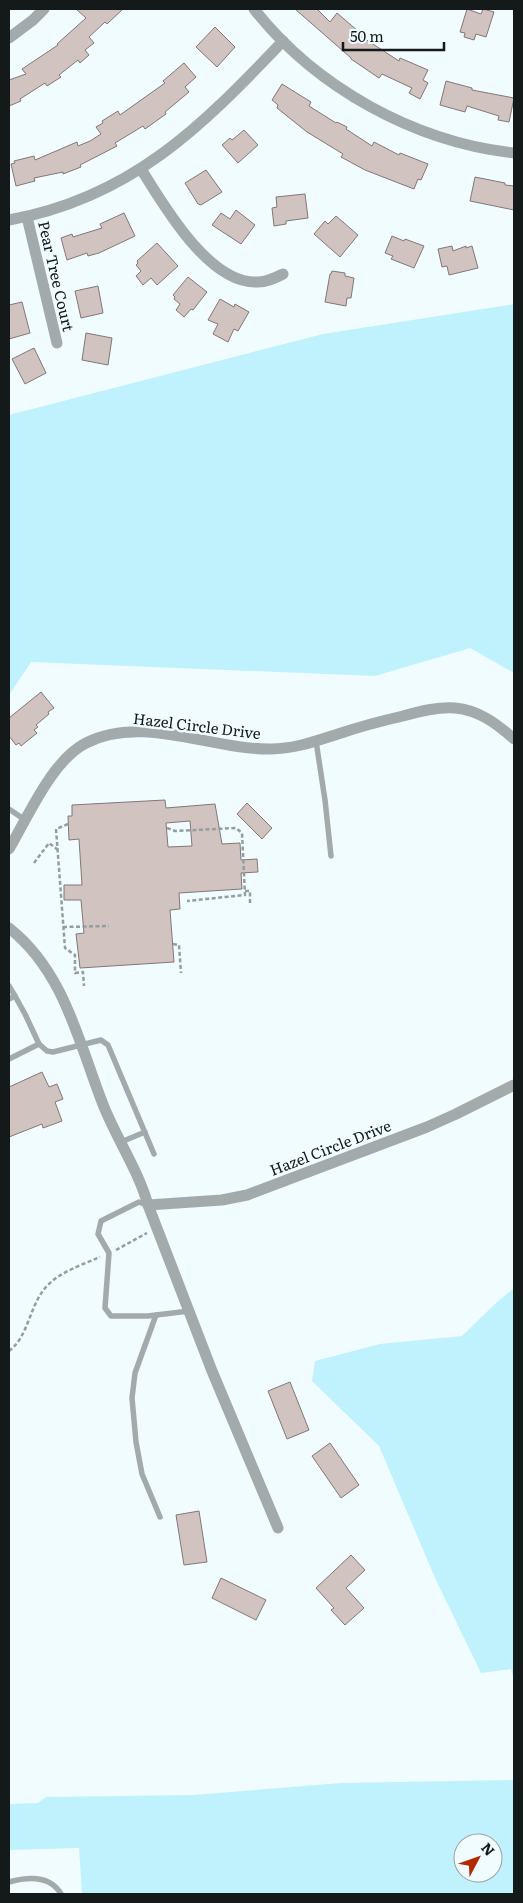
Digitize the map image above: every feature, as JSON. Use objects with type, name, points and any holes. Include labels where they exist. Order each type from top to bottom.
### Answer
[{"type":"street","points":[[9,38],[44,9]]},
{"type":"street","points":[[254,9],[298,56],[353,96],[399,121],[442,137],[514,153]]},
{"type":"street","points":[[9,220],[28,217],[97,193],[141,169],[171,149],[198,126],[283,42]]},
{"type":"street","points":[[141,169],[178,226],[196,247],[218,267],[232,277],[244,281],[257,282],[269,280],[283,274]]},
{"type":"street","name":"Pear Tree Court","points":[[28,217],[57,342]]},
{"type":"street","name":"Hazel Circle Drive","points":[[9,849],[24,820],[63,761],[86,743],[105,735],[143,731],[259,749],[274,749],[299,746],[369,724],[437,708],[457,708],[480,715],[500,727],[514,739]]},
{"type":"street","points":[[9,928],[35,953],[64,997],[105,1108],[141,1182],[148,1205],[212,1371],[278,1528]]},
{"type":"street","name":"Hazel Circle Drive","points":[[148,1205],[222,1200],[247,1195],[427,1127],[514,1084]]},
{"type":"lane","points":[[316,741],[331,856]]},
{"type":"lane","points":[[9,809],[24,820]]},
{"type":"lane","points":[[9,986],[12,998],[25,1014],[39,1044],[47,1051],[53,1052],[101,1040],[108,1044],[154,1154]]},
{"type":"lane","points":[[9,1059],[39,1044]]},
{"type":"lane","points":[[120,1142],[144,1132]]},
{"type":"lane","points":[[148,1205],[139,1202],[101,1221],[98,1234],[109,1253],[105,1308],[111,1316],[156,1315],[189,1311]]},
{"type":"lane","points":[[156,1315],[135,1373],[132,1398],[136,1442],[142,1474],[160,1517]]},
{"type":"lane","points":[[9,1882],[27,1877],[44,1880],[57,1887],[61,1894]]},
{"type":"path","points":[[68,824],[56,829],[65,948],[75,955],[75,973],[83,972],[84,986]]},
{"type":"path","points":[[167,828],[175,831],[236,828],[242,833],[245,895],[188,901]]},
{"type":"path","points":[[34,863],[49,843],[58,850]]},
{"type":"path","points":[[245,892],[250,891],[250,904]]},
{"type":"path","points":[[63,927],[110,926]]},
{"type":"path","points":[[173,944],[179,944],[181,973]]},
{"type":"path","points":[[9,1351],[22,1336],[35,1305],[45,1288],[63,1274],[157,1228]]},
{"type":"shaded area","points":[[514,304],[514,673],[470,648],[375,676],[31,662],[9,695],[9,415],[323,334]]},
{"type":"shaded area","points":[[514,1288],[514,1680],[511,1669],[481,1673],[436,1580],[379,1446],[312,1381],[315,1361],[380,1344],[462,1336]]},
{"type":"shaded area","points":[[514,1780],[514,1894],[82,1894],[79,1848],[9,1850],[9,1804],[38,1803],[46,1797],[193,1795],[341,1783]]},
{"type":"building","points":[[76,9],[123,9],[89,37],[94,43],[85,50],[89,55],[80,63],[78,60],[59,75],[61,77],[47,86],[45,83],[20,99],[21,101],[9,106],[9,80],[26,74],[22,69],[58,45],[86,18]]},
{"type":"building","points":[[295,9],[317,9],[330,22],[337,13],[358,31],[356,33],[399,61],[400,58],[428,70],[423,80],[428,83],[420,99],[409,93],[412,88],[382,74],[379,78],[351,59]]},
{"type":"building","points":[[467,9],[481,14],[483,9],[494,12],[486,37],[476,34],[474,40],[464,37],[465,33],[460,32]]},
{"type":"building","points":[[215,27],[235,47],[217,67],[196,47]]},
{"type":"building","points":[[184,63],[196,77],[185,87],[189,92],[165,112],[166,114],[145,129],[143,126],[115,143],[117,146],[80,165],[81,167],[63,174],[63,172],[34,178],[35,181],[16,186],[11,164],[15,163],[14,161],[34,156],[35,160],[77,142],[78,146],[90,141],[101,134],[96,127],[103,123],[102,121],[118,111],[120,115],[165,83],[163,81]]},
{"type":"building","points":[[446,81],[472,88],[472,90],[514,98],[509,122],[498,120],[499,116],[467,106],[465,112],[440,105]]},
{"type":"building","points":[[282,84],[311,102],[309,106],[336,123],[347,127],[346,129],[372,146],[374,142],[399,155],[400,153],[428,164],[421,180],[418,179],[414,189],[365,170],[341,157],[343,154],[307,132],[277,108],[278,105],[272,100]]},
{"type":"building","points":[[244,130],[258,145],[238,163],[222,145],[230,138],[232,140]]},
{"type":"building","points":[[206,170],[222,192],[201,205],[198,204],[185,183]]},
{"type":"building","points":[[475,177],[514,186],[514,210],[470,201]]},
{"type":"building","points":[[305,194],[308,218],[286,221],[286,224],[274,226],[272,208],[277,207],[276,197]]},
{"type":"building","points":[[236,210],[255,225],[241,244],[212,225],[221,213],[230,219]]},
{"type":"building","points":[[124,213],[135,236],[99,253],[88,256],[87,253],[67,260],[61,238],[72,234],[73,237],[102,228],[100,224]]},
{"type":"building","points":[[336,216],[358,235],[340,257],[314,234],[325,221],[328,224]]},
{"type":"building","points":[[392,236],[424,246],[414,268],[391,259],[393,256],[385,253]]},
{"type":"building","points":[[157,243],[178,266],[157,285],[151,278],[143,285],[136,276],[141,271],[136,265],[137,261]]},
{"type":"building","points":[[452,246],[453,251],[466,246],[466,248],[472,246],[478,268],[449,275],[447,266],[442,267],[438,249]]},
{"type":"building","points":[[332,271],[345,273],[345,276],[354,278],[351,298],[347,298],[346,306],[325,302]]},
{"type":"building","points":[[188,277],[207,292],[193,310],[191,309],[184,317],[176,310],[180,304],[174,299],[173,295]]},
{"type":"building","points":[[98,286],[103,313],[81,318],[75,291]]},
{"type":"building","points":[[220,299],[234,307],[235,304],[249,312],[238,331],[234,329],[228,342],[213,334],[218,324],[208,320]]},
{"type":"building","points":[[22,302],[30,333],[9,339],[9,305]]},
{"type":"building","points":[[86,333],[112,338],[108,365],[82,360]]},
{"type":"building","points":[[34,348],[46,373],[25,384],[12,359]]},
{"type":"building","points":[[41,692],[54,708],[36,725],[38,727],[34,730],[37,733],[21,746],[19,743],[16,745],[9,736],[9,718]]},
{"type":"building","points":[[165,800],[166,808],[215,804],[222,844],[240,843],[241,860],[257,859],[258,872],[241,873],[242,889],[179,893],[180,909],[170,910],[174,962],[80,968],[76,934],[84,933],[81,900],[64,900],[64,885],[82,885],[79,839],[69,840],[68,816],[72,816],[72,805]],"holes":[[[190,821],[192,846],[168,847],[166,823]]]},
{"type":"building","points":[[247,803],[272,828],[262,839],[237,814]]},
{"type":"building","points":[[42,1072],[49,1087],[57,1084],[63,1099],[55,1102],[62,1121],[43,1128],[42,1124],[9,1137],[9,1087]]},
{"type":"building","points":[[290,1382],[309,1430],[287,1439],[268,1391]]},
{"type":"building","points":[[330,1443],[359,1485],[341,1498],[312,1456]]},
{"type":"building","points":[[199,1511],[207,1562],[184,1565],[176,1515]]},
{"type":"building","points":[[351,1555],[365,1570],[346,1588],[364,1608],[345,1625],[331,1610],[334,1608],[316,1588]]},
{"type":"building","points":[[221,1578],[266,1600],[256,1620],[212,1598]]}]
